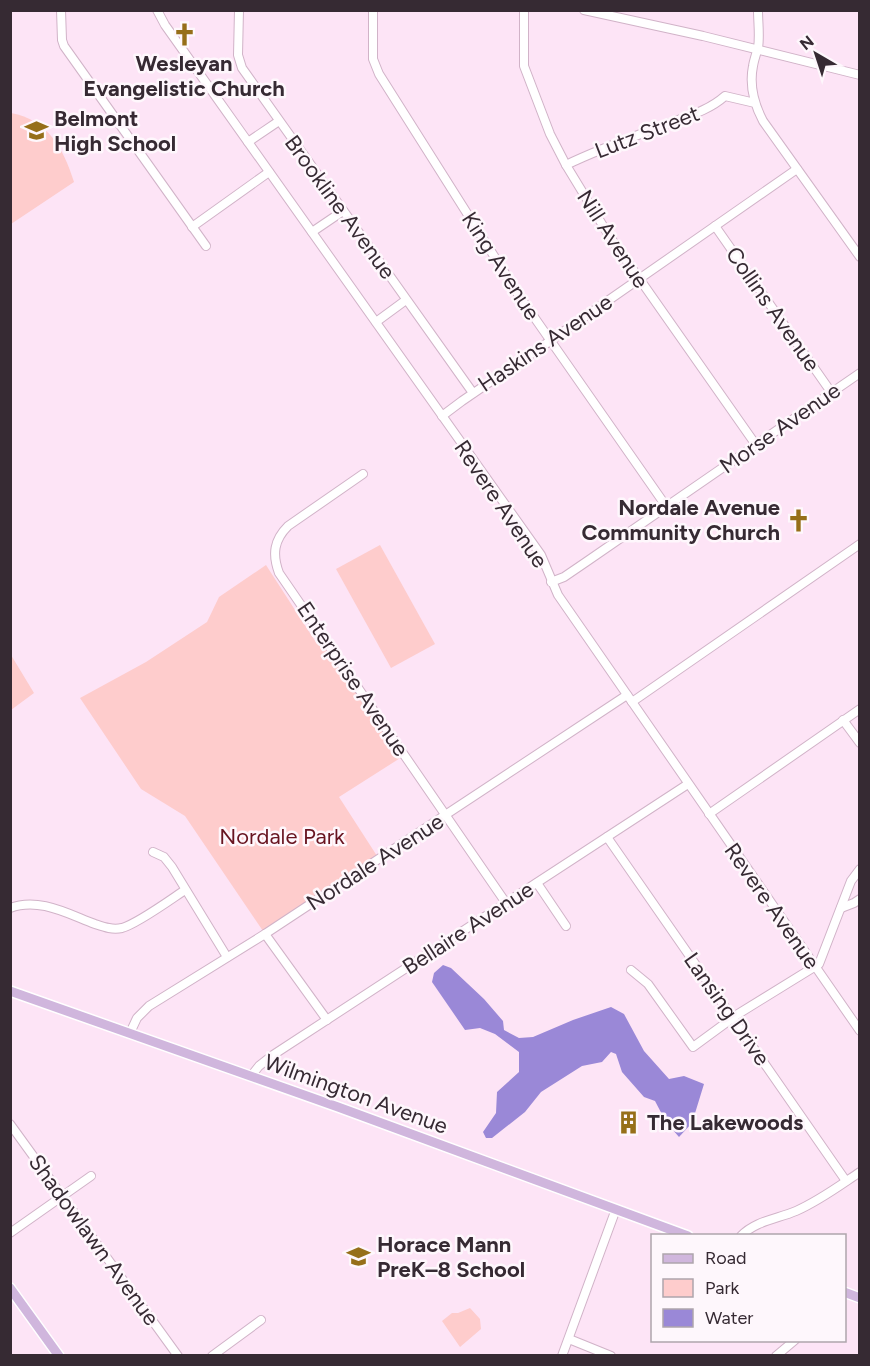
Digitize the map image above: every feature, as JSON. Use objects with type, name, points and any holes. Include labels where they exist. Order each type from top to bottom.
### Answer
[{"type":"main road","name":"Wilmington Avenue","points":[[10,991],[251,1076],[683,1234]]},
{"type":"main road","points":[[10,1288],[59,1356]]},
{"type":"street","points":[[61,10],[64,46],[206,246]]},
{"type":"street","name":"Revere Avenue","points":[[157,10],[165,25],[541,555],[558,595],[860,1031]]},
{"type":"street","name":"Brookline Avenue","points":[[239,10],[238,56],[242,68],[473,393]]},
{"type":"street","name":"King Avenue","points":[[373,10],[374,64],[512,285],[666,507]]},
{"type":"street","name":"Nill Avenue","points":[[524,10],[523,62],[550,134],[566,165],[608,234],[756,445]]},
{"type":"street","points":[[584,10],[703,36],[860,75]]},
{"type":"street","points":[[758,10],[757,50],[752,69],[752,92],[755,103],[763,121],[860,257]]},
{"type":"street","name":"Lutz Street","points":[[566,165],[679,119],[698,114],[725,96],[755,103]]},
{"type":"street","points":[[248,142],[279,121]]},
{"type":"street","name":"Haskins Avenue","points":[[442,416],[797,169]]},
{"type":"street","points":[[192,227],[269,172]]},
{"type":"street","points":[[312,232],[343,211]]},
{"type":"street","name":"Collins Avenue","points":[[715,226],[831,392]]},
{"type":"street","points":[[376,322],[406,300]]},
{"type":"street","name":"Morse Avenue","points":[[551,582],[586,562],[860,373]]},
{"type":"street","name":"Enterprise Avenue","points":[[363,474],[281,533],[275,550],[279,573],[506,903]]},
{"type":"street","name":"Nordale Avenue","points":[[130,1033],[137,1018],[149,1006],[630,699],[860,544]]},
{"type":"street","points":[[709,814],[860,708]]},
{"type":"street","points":[[843,720],[860,742]]},
{"type":"street","name":"Bellaire Avenue","points":[[251,1076],[273,1055],[688,784]]},
{"type":"street","name":"Lansing Drive","points":[[607,837],[846,1181]]},
{"type":"street","points":[[153,852],[164,857],[172,867],[227,957]]},
{"type":"street","points":[[631,970],[648,984],[693,1047],[733,1018],[819,964],[851,881],[860,869]]},
{"type":"street","points":[[537,883],[566,926]]},
{"type":"street","points":[[10,908],[24,904],[41,904],[106,928],[119,929],[126,927],[185,890]]},
{"type":"street","points":[[841,908],[860,899]]},
{"type":"street","points":[[265,934],[327,1020]]},
{"type":"street","name":"Shadowlawn Avenue","points":[[10,1124],[178,1356]]},
{"type":"street","points":[[744,1234],[755,1225],[795,1212],[860,1172]]},
{"type":"street","points":[[10,1233],[91,1176]]},
{"type":"street","points":[[562,1356],[616,1209]]},
{"type":"street","points":[[212,1356],[261,1320]]},
{"type":"street","points":[[569,1339],[611,1356]]},
{"type":"street","points":[[776,1356],[794,1342]]},
{"type":"green space","points":[[11,113],[35,122],[52,137],[65,158],[74,182],[11,224]]},
{"type":"green space","points":[[380,545],[435,644],[391,668],[336,569]]},
{"type":"green space","name":"Nordale Park","points":[[266,565],[317,644],[325,639],[405,755],[339,797],[379,859],[265,934],[185,816],[141,789],[80,698],[146,662],[207,622],[219,597]]},
{"type":"green space","points":[[11,655],[34,693],[10,710]]},
{"type":"green space","points":[[470,1308],[480,1319],[481,1329],[460,1347],[442,1321],[452,1313]]},
{"type":"water","points":[[443,965],[451,968],[484,999],[503,1021],[504,1030],[519,1038],[533,1037],[611,1007],[624,1014],[644,1051],[669,1079],[684,1076],[704,1084],[692,1123],[679,1137],[666,1122],[655,1101],[644,1097],[622,1072],[616,1054],[611,1052],[602,1062],[582,1066],[541,1092],[525,1112],[492,1138],[486,1138],[483,1132],[496,1113],[497,1092],[519,1072],[519,1052],[495,1034],[480,1028],[465,1030],[432,982],[434,973]]},
{"type":"place","name":"Wesleyan Evangelistic Church","points":[[184,34]]},
{"type":"place","name":"Belmont High School","points":[[36,131]]},
{"type":"place","name":"Nordale Avenue Community Church","points":[[798,520]]},
{"type":"place","name":"The Lakewoods","points":[[629,1122]]},
{"type":"place","name":"Horace Mann PreK–8 School","points":[[359,1257]]}]
